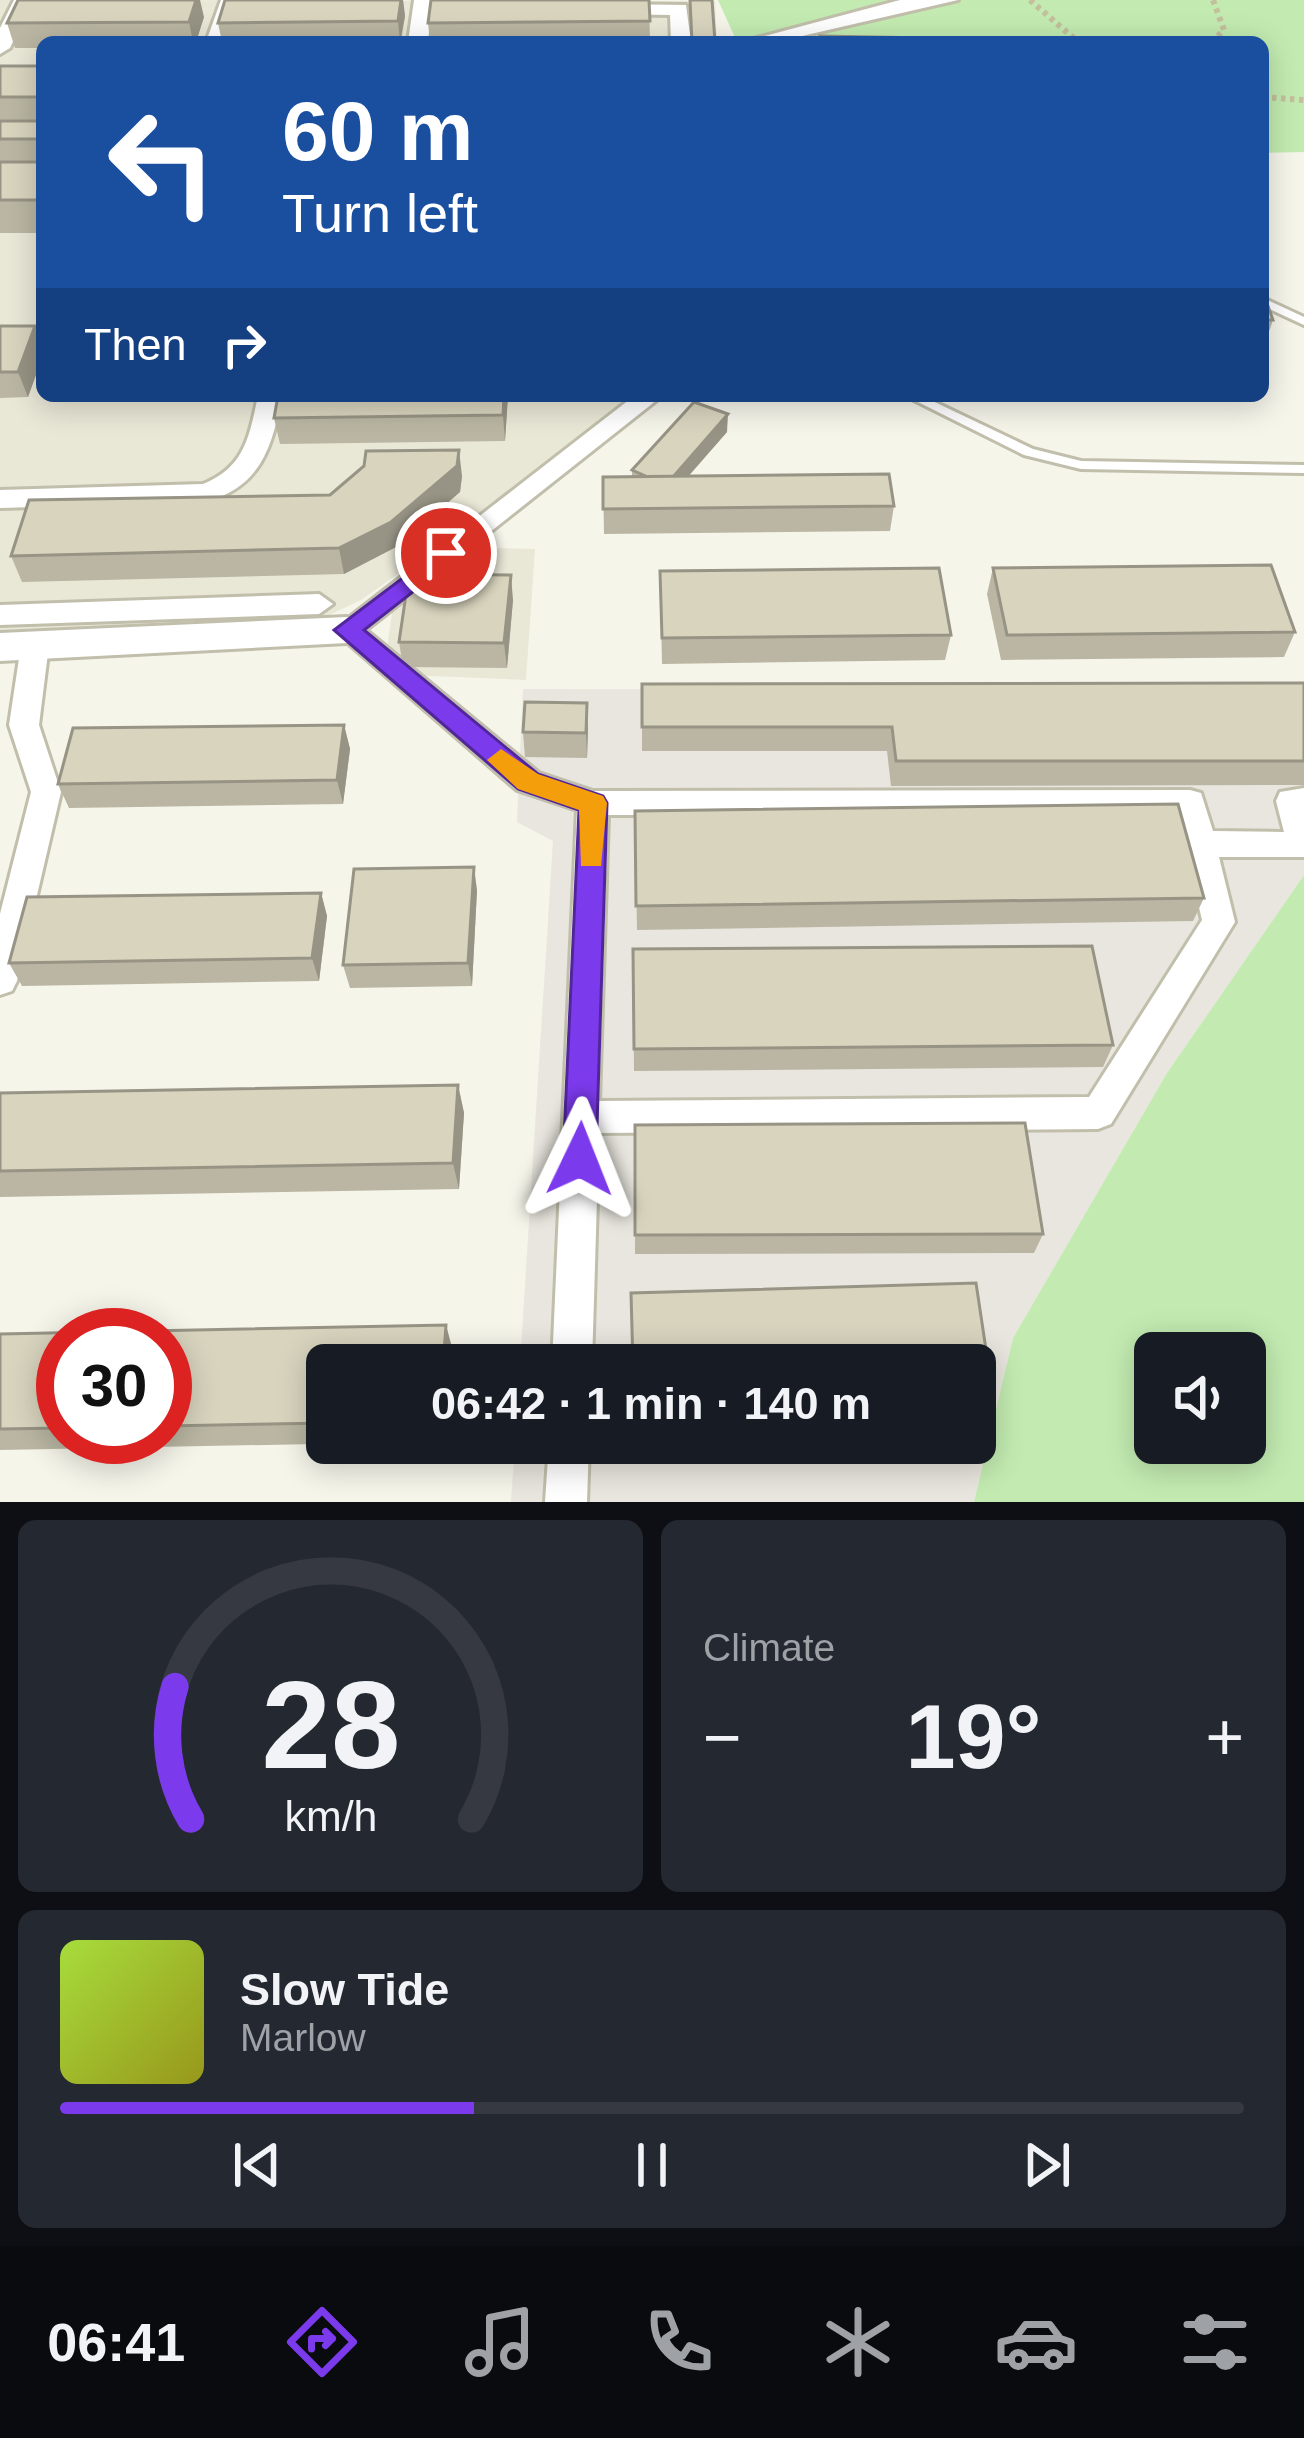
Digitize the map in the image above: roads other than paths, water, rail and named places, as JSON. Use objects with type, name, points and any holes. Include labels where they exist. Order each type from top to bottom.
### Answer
[{"type":"street","points":[[419,36],[423,0]]},
{"type":"street","points":[[776,36],[898,5],[949,0]]},
{"type":"street","points":[[0,48],[26,8]]},
{"type":"street","points":[[219,36],[235,8]]},
{"type":"street","points":[[589,10],[679,9],[681,36]]},
{"type":"street","points":[[0,499],[206,494],[231,485],[254,462],[269,402]]},
{"type":"street","points":[[0,981],[46,792],[24,724],[18,646],[333,617],[453,563],[643,402]]},
{"type":"street","points":[[0,615],[333,617],[528,782],[593,803],[1190,802],[1219,922],[1098,1113],[581,1117]]},
{"type":"street","points":[[1200,844],[1304,845],[1291,801],[1304,800]]},
{"type":"street","points":[[573,1344],[593,803]]},
{"type":"street","points":[[566,1502],[567,1464]]},
{"type":"lane","points":[[1269,305],[1304,321]]},
{"type":"lane","points":[[924,402],[1029,452],[1081,464],[1304,469]]}]
